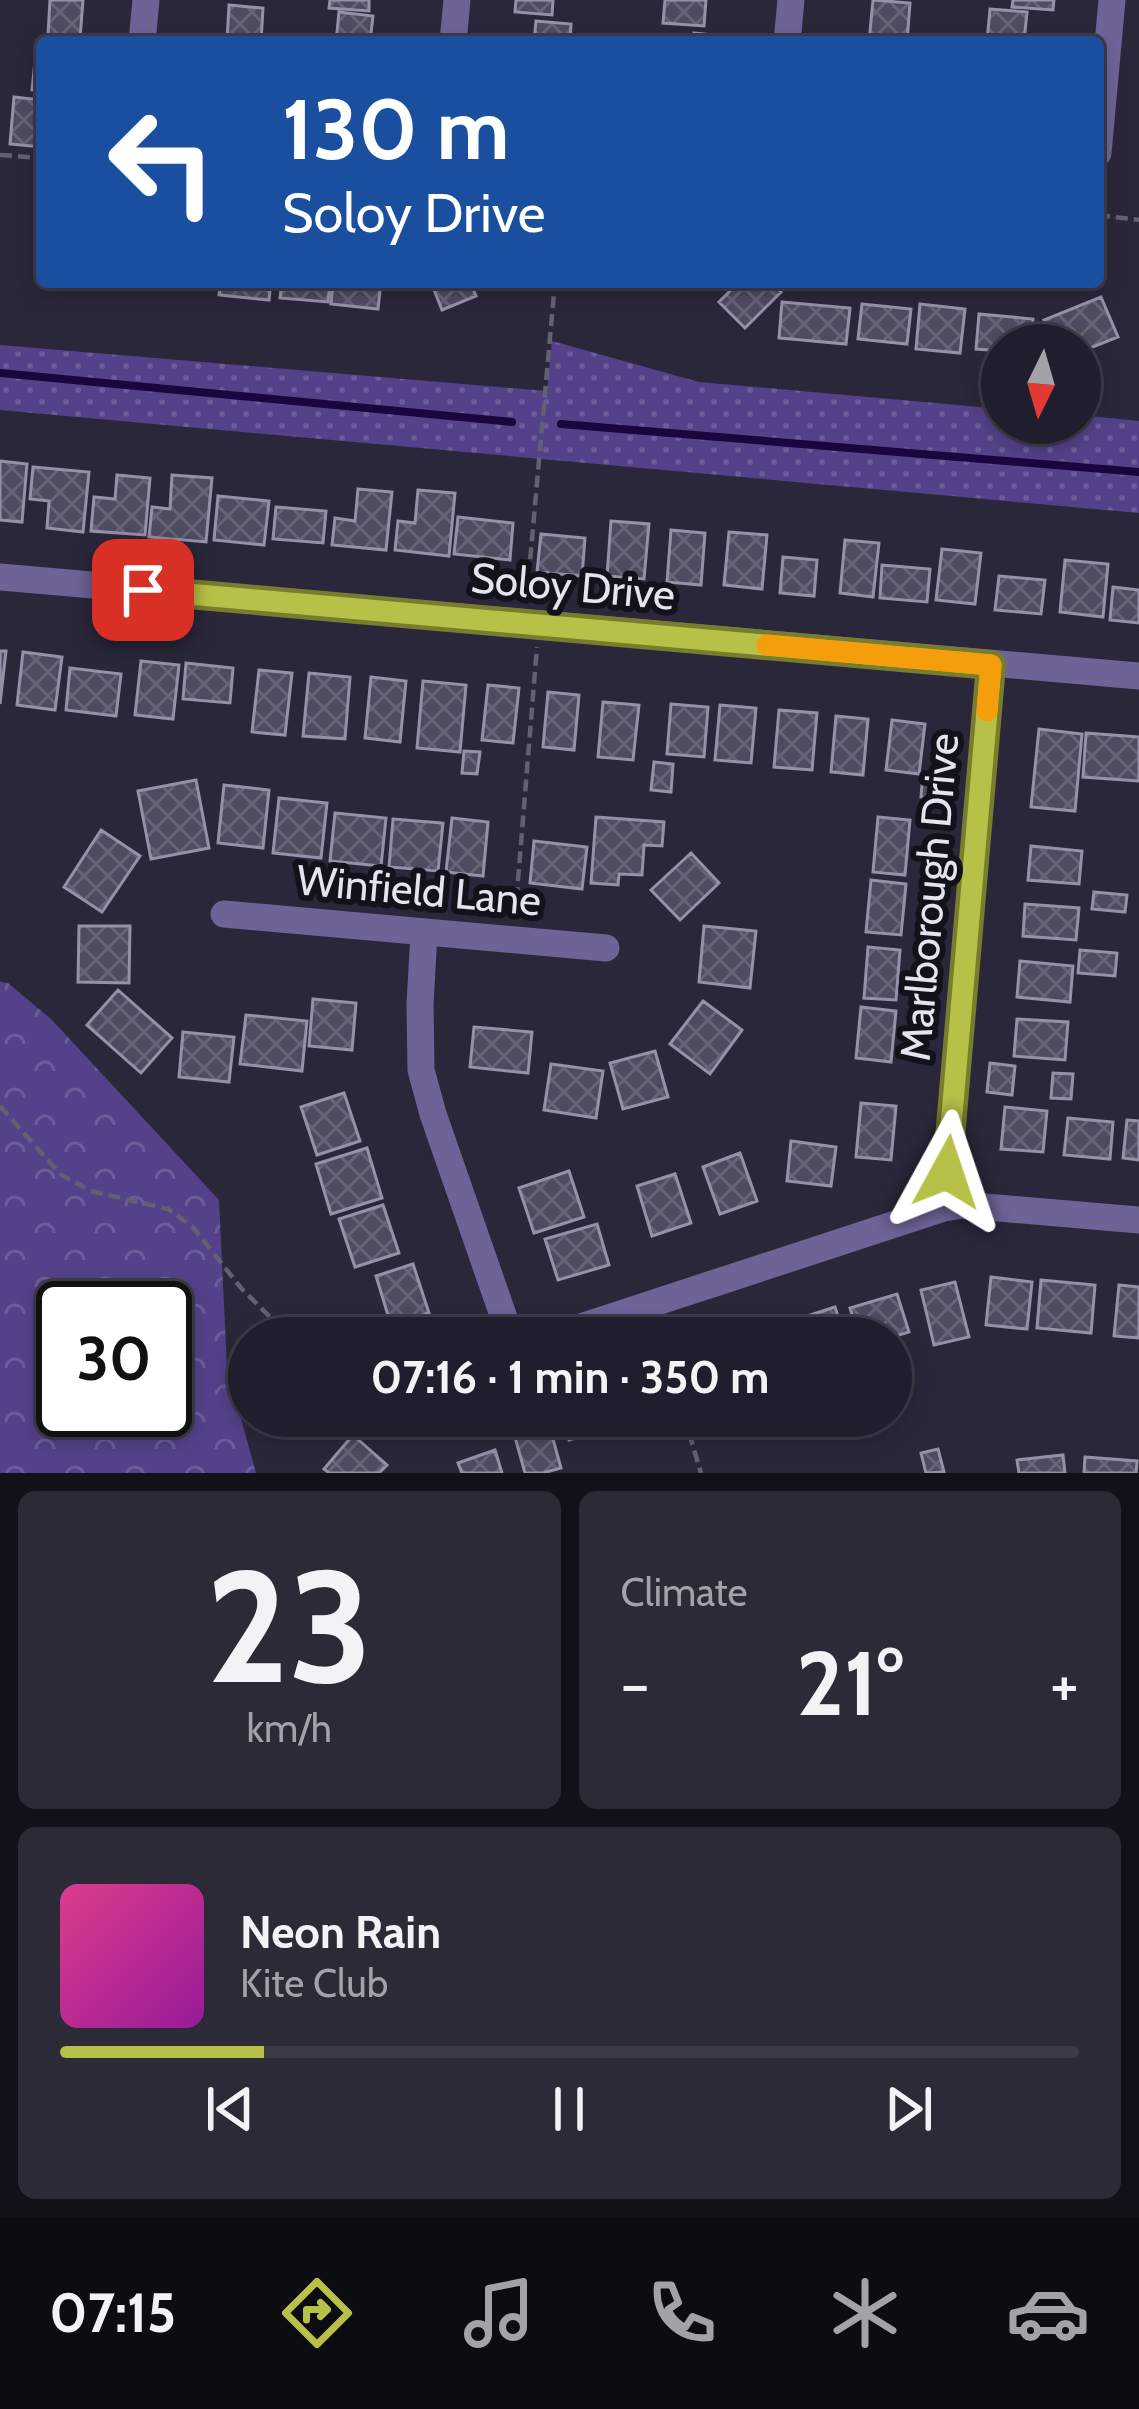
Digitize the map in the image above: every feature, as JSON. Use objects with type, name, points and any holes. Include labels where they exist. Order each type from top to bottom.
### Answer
[{"type":"street","points":[[143,36],[146,0]]},
{"type":"street","points":[[454,36],[457,0]]},
{"type":"street","points":[[788,36],[791,0]]},
{"type":"street","points":[[1104,87],[1112,0]]},
{"type":"street","name":"Soloy Drive","points":[[0,577],[1139,676]]},
{"type":"street","name":"Marlborough Drive","points":[[944,1208],[991,665]]},
{"type":"street","name":"Winfield Lane","points":[[224,914],[607,948]]},
{"type":"street","points":[[424,933],[421,1070],[504,1317]]},
{"type":"street","points":[[612,1317],[944,1208],[962,1205],[1139,1220]]},
{"type":"path","points":[[0,155],[36,158]]},
{"type":"path","points":[[1104,216],[1139,220]]},
{"type":"path","points":[[513,940],[555,288]]},
{"type":"path","points":[[0,1106],[60,1174],[91,1191],[168,1209],[192,1226],[269,1317]]},
{"type":"path","points":[[690,1437],[701,1473]]},
{"type":"green space","points":[[552,341],[699,382],[981,407],[981,444],[1101,444],[1101,417],[1139,421],[1139,513],[0,410],[0,345],[547,391]]},
{"type":"green space","points":[[0,982],[8,983],[52,1020],[219,1200],[228,1437],[246,1437],[256,1473],[0,1473]]},
{"type":"building","points":[[50,0],[83,0],[80,36],[48,35]]},
{"type":"building","points":[[330,0],[369,0],[369,11],[329,8]]},
{"type":"building","points":[[516,0],[553,0],[552,15],[515,12]]},
{"type":"building","points":[[665,0],[706,0],[704,26],[663,23]]},
{"type":"building","points":[[873,0],[910,3],[907,36],[870,36]]},
{"type":"building","points":[[1013,0],[1054,0],[1053,10],[1012,7]]},
{"type":"building","points":[[229,5],[263,8],[261,36],[227,36]]},
{"type":"building","points":[[990,9],[1027,12],[1025,36],[988,36]]},
{"type":"building","points":[[339,12],[373,16],[371,36],[337,36]]},
{"type":"building","points":[[536,21],[571,24],[570,36],[535,36]]},
{"type":"building","points":[[14,97],[36,99],[36,146],[10,144]]},
{"type":"building","points":[[220,288],[270,288],[269,300],[219,295]]},
{"type":"building","points":[[281,288],[329,288],[328,302],[280,298]]},
{"type":"building","points":[[332,288],[380,288],[378,309],[331,304]]},
{"type":"building","points":[[433,288],[473,288],[476,296],[442,310]]},
{"type":"building","points":[[733,288],[777,288],[781,292],[745,328],[719,302]]},
{"type":"building","points":[[1101,297],[1118,337],[1101,344],[1101,324],[1046,324],[1044,320]]},
{"type":"building","points":[[782,302],[850,308],[846,344],[779,338]]},
{"type":"building","points":[[862,304],[911,309],[907,344],[858,339]]},
{"type":"building","points":[[920,304],[965,309],[960,353],[916,349]]},
{"type":"building","points":[[979,314],[1033,319],[1033,324],[981,324],[981,349],[976,349]]},
{"type":"building","points":[[0,461],[27,464],[22,522],[0,520]]},
{"type":"building","points":[[33,467],[89,472],[83,532],[47,528],[49,501],[30,499]]},
{"type":"building","points":[[117,475],[150,478],[145,535],[91,531],[94,497],[115,499]]},
{"type":"building","points":[[172,475],[212,478],[206,542],[149,537],[152,507],[170,509]]},
{"type":"building","points":[[358,489],[392,492],[386,550],[332,545],[335,518],[355,521]]},
{"type":"building","points":[[418,490],[455,493],[449,556],[395,550],[398,521],[415,523]]},
{"type":"building","points":[[218,496],[269,501],[264,545],[214,540]]},
{"type":"building","points":[[276,507],[326,511],[323,543],[273,539]]},
{"type":"building","points":[[458,517],[513,523],[510,560],[454,554]]},
{"type":"building","points":[[611,521],[649,524],[644,579],[607,576]]},
{"type":"building","points":[[671,530],[705,533],[701,585],[667,582]]},
{"type":"building","points":[[729,532],[767,535],[762,589],[724,585]]},
{"type":"building","points":[[541,534],[585,538],[582,576],[537,572]]},
{"type":"building","points":[[845,540],[879,543],[873,597],[840,593]]},
{"type":"building","points":[[942,549],[981,553],[975,604],[936,600]]},
{"type":"building","points":[[783,557],[817,560],[814,596],[780,593]]},
{"type":"building","points":[[1065,560],[1108,564],[1103,617],[1060,612]]},
{"type":"building","points":[[882,565],[930,569],[927,602],[880,598]]},
{"type":"building","points":[[999,576],[1045,580],[1041,614],[995,610]]},
{"type":"building","points":[[1113,587],[1139,590],[1139,623],[1110,620]]},
{"type":"building","points":[[0,651],[6,651],[0,704]]},
{"type":"building","points":[[23,652],[62,657],[55,710],[17,705]]},
{"type":"building","points":[[141,661],[179,665],[173,719],[135,715]]},
{"type":"building","points":[[186,663],[233,668],[230,703],[183,699]]},
{"type":"building","points":[[70,668],[121,674],[116,716],[66,710]]},
{"type":"building","points":[[259,670],[292,673],[285,735],[252,732]]},
{"type":"building","points":[[309,673],[350,677],[345,739],[303,736]]},
{"type":"building","points":[[371,677],[406,681],[400,742],[365,738]]},
{"type":"building","points":[[423,681],[466,685],[460,752],[417,748]]},
{"type":"building","points":[[488,685],[519,688],[513,743],[482,740]]},
{"type":"building","points":[[548,692],[579,695],[574,750],[543,747]]},
{"type":"building","points":[[603,702],[639,705],[633,760],[598,757]]},
{"type":"building","points":[[671,704],[708,707],[704,757],[667,754]]},
{"type":"building","points":[[720,705],[756,708],[751,763],[715,760]]},
{"type":"building","points":[[779,710],[817,713],[812,770],[774,767]]},
{"type":"building","points":[[836,716],[868,719],[863,775],[831,772]]},
{"type":"building","points":[[892,720],[925,724],[919,774],[886,770]]},
{"type":"building","points":[[1039,729],[1082,734],[1075,811],[1031,807]]},
{"type":"building","points":[[1086,733],[1139,737],[1139,781],[1083,777]]},
{"type":"building","points":[[464,751],[480,752],[477,774],[462,773]]},
{"type":"building","points":[[654,762],[673,764],[671,792],[651,790]]},
{"type":"building","points":[[923,773],[940,775],[938,799],[921,797]]},
{"type":"building","points":[[196,780],[209,848],[151,859],[138,791]]},
{"type":"building","points":[[224,785],[269,790],[263,848],[218,843]]},
{"type":"building","points":[[279,798],[327,803],[321,858],[273,853]]},
{"type":"building","points":[[335,813],[386,818],[381,866],[330,861]]},
{"type":"building","points":[[596,817],[664,822],[662,846],[644,845],[642,875],[619,874],[618,885],[591,883]]},
{"type":"building","points":[[878,817],[910,820],[905,875],[873,872]]},
{"type":"building","points":[[452,818],[488,822],[483,876],[446,872]]},
{"type":"building","points":[[393,819],[443,823],[438,871],[389,867]]},
{"type":"building","points":[[101,830],[140,856],[102,912],[64,887]]},
{"type":"building","points":[[534,841],[587,847],[582,889],[530,883]]},
{"type":"building","points":[[1031,846],[1082,851],[1079,884],[1028,880]]},
{"type":"building","points":[[691,853],[719,883],[680,920],[651,890]]},
{"type":"building","points":[[871,880],[906,884],[901,935],[866,932]]},
{"type":"building","points":[[1094,892],[1127,895],[1125,912],[1092,909]]},
{"type":"building","points":[[1025,904],[1079,908],[1076,940],[1023,936]]},
{"type":"building","points":[[79,926],[130,926],[129,983],[78,982]]},
{"type":"building","points":[[704,926],[756,931],[750,988],[699,982]]},
{"type":"building","points":[[868,947],[900,950],[896,1000],[864,998]]},
{"type":"building","points":[[1080,950],[1117,953],[1115,976],[1078,973]]},
{"type":"building","points":[[1020,961],[1073,966],[1070,1002],[1017,997]]},
{"type":"building","points":[[118,990],[172,1038],[141,1073],[87,1025]]},
{"type":"building","points":[[313,999],[356,1003],[352,1050],[309,1046]]},
{"type":"building","points":[[703,1001],[742,1030],[710,1074],[670,1044]]},
{"type":"building","points":[[861,1007],[896,1011],[891,1062],[856,1058]]},
{"type":"building","points":[[246,1015],[307,1021],[302,1071],[240,1064]]},
{"type":"building","points":[[1017,1019],[1068,1022],[1065,1060],[1014,1056]]},
{"type":"building","points":[[474,1027],[532,1032],[528,1073],[470,1067]]},
{"type":"building","points":[[183,1032],[234,1037],[229,1082],[179,1077]]},
{"type":"building","points":[[655,1051],[668,1097],[623,1109],[610,1063]]},
{"type":"building","points":[[990,1063],[1015,1066],[1012,1095],[987,1092]]},
{"type":"building","points":[[551,1064],[603,1071],[596,1118],[544,1110]]},
{"type":"building","points":[[1053,1073],[1073,1074],[1071,1099],[1051,1098]]},
{"type":"building","points":[[344,1093],[360,1141],[317,1155],[301,1107]]},
{"type":"building","points":[[861,1103],[896,1106],[891,1160],[856,1157]]},
{"type":"building","points":[[1005,1107],[1047,1111],[1043,1152],[1001,1149]]},
{"type":"building","points":[[1068,1118],[1113,1122],[1110,1159],[1064,1155]]},
{"type":"building","points":[[1127,1120],[1139,1121],[1139,1160],[1123,1158]]},
{"type":"building","points":[[791,1141],[836,1147],[831,1186],[787,1181]]},
{"type":"building","points":[[367,1148],[382,1198],[331,1214],[316,1164]]},
{"type":"building","points":[[740,1153],[757,1201],[720,1214],[703,1167]]},
{"type":"building","points":[[569,1171],[584,1217],[534,1233],[519,1188]]},
{"type":"building","points":[[675,1174],[691,1223],[652,1236],[637,1186]]},
{"type":"building","points":[[383,1205],[399,1253],[355,1267],[339,1219]]},
{"type":"building","points":[[597,1224],[609,1265],[558,1280],[545,1239]]},
{"type":"building","points":[[413,1264],[429,1313],[389,1317],[376,1276]]},
{"type":"building","points":[[991,1277],[1032,1282],[1027,1329],[986,1325]]},
{"type":"building","points":[[1041,1280],[1095,1285],[1091,1333],[1037,1328]]},
{"type":"building","points":[[955,1282],[969,1337],[934,1345],[921,1290]]},
{"type":"building","points":[[1119,1285],[1139,1287],[1139,1338],[1114,1336]]},
{"type":"building","points":[[897,1294],[904,1317],[853,1317],[850,1308]]},
{"type":"building","points":[[835,1307],[838,1317],[804,1317]]},
{"type":"building","points":[[351,1437],[387,1465],[379,1473],[329,1473],[324,1469]]},
{"type":"building","points":[[515,1437],[552,1437],[561,1468],[525,1473]]},
{"type":"building","points":[[938,1449],[944,1472],[926,1473],[921,1453]]},
{"type":"building","points":[[495,1450],[502,1473],[462,1473],[458,1463]]},
{"type":"building","points":[[1063,1455],[1065,1473],[1019,1473],[1017,1460]]},
{"type":"building","points":[[1085,1457],[1137,1461],[1136,1473],[1084,1473]]},
{"type":"waterway","points":[[0,373],[512,422]]},
{"type":"waterway","points":[[561,424],[1139,472]]},
{"type":"slow traffic","points":[[767,645],[991,665],[987,711]]},
{"type":"route","points":[[143,590],[991,665],[947,1172]]}]
